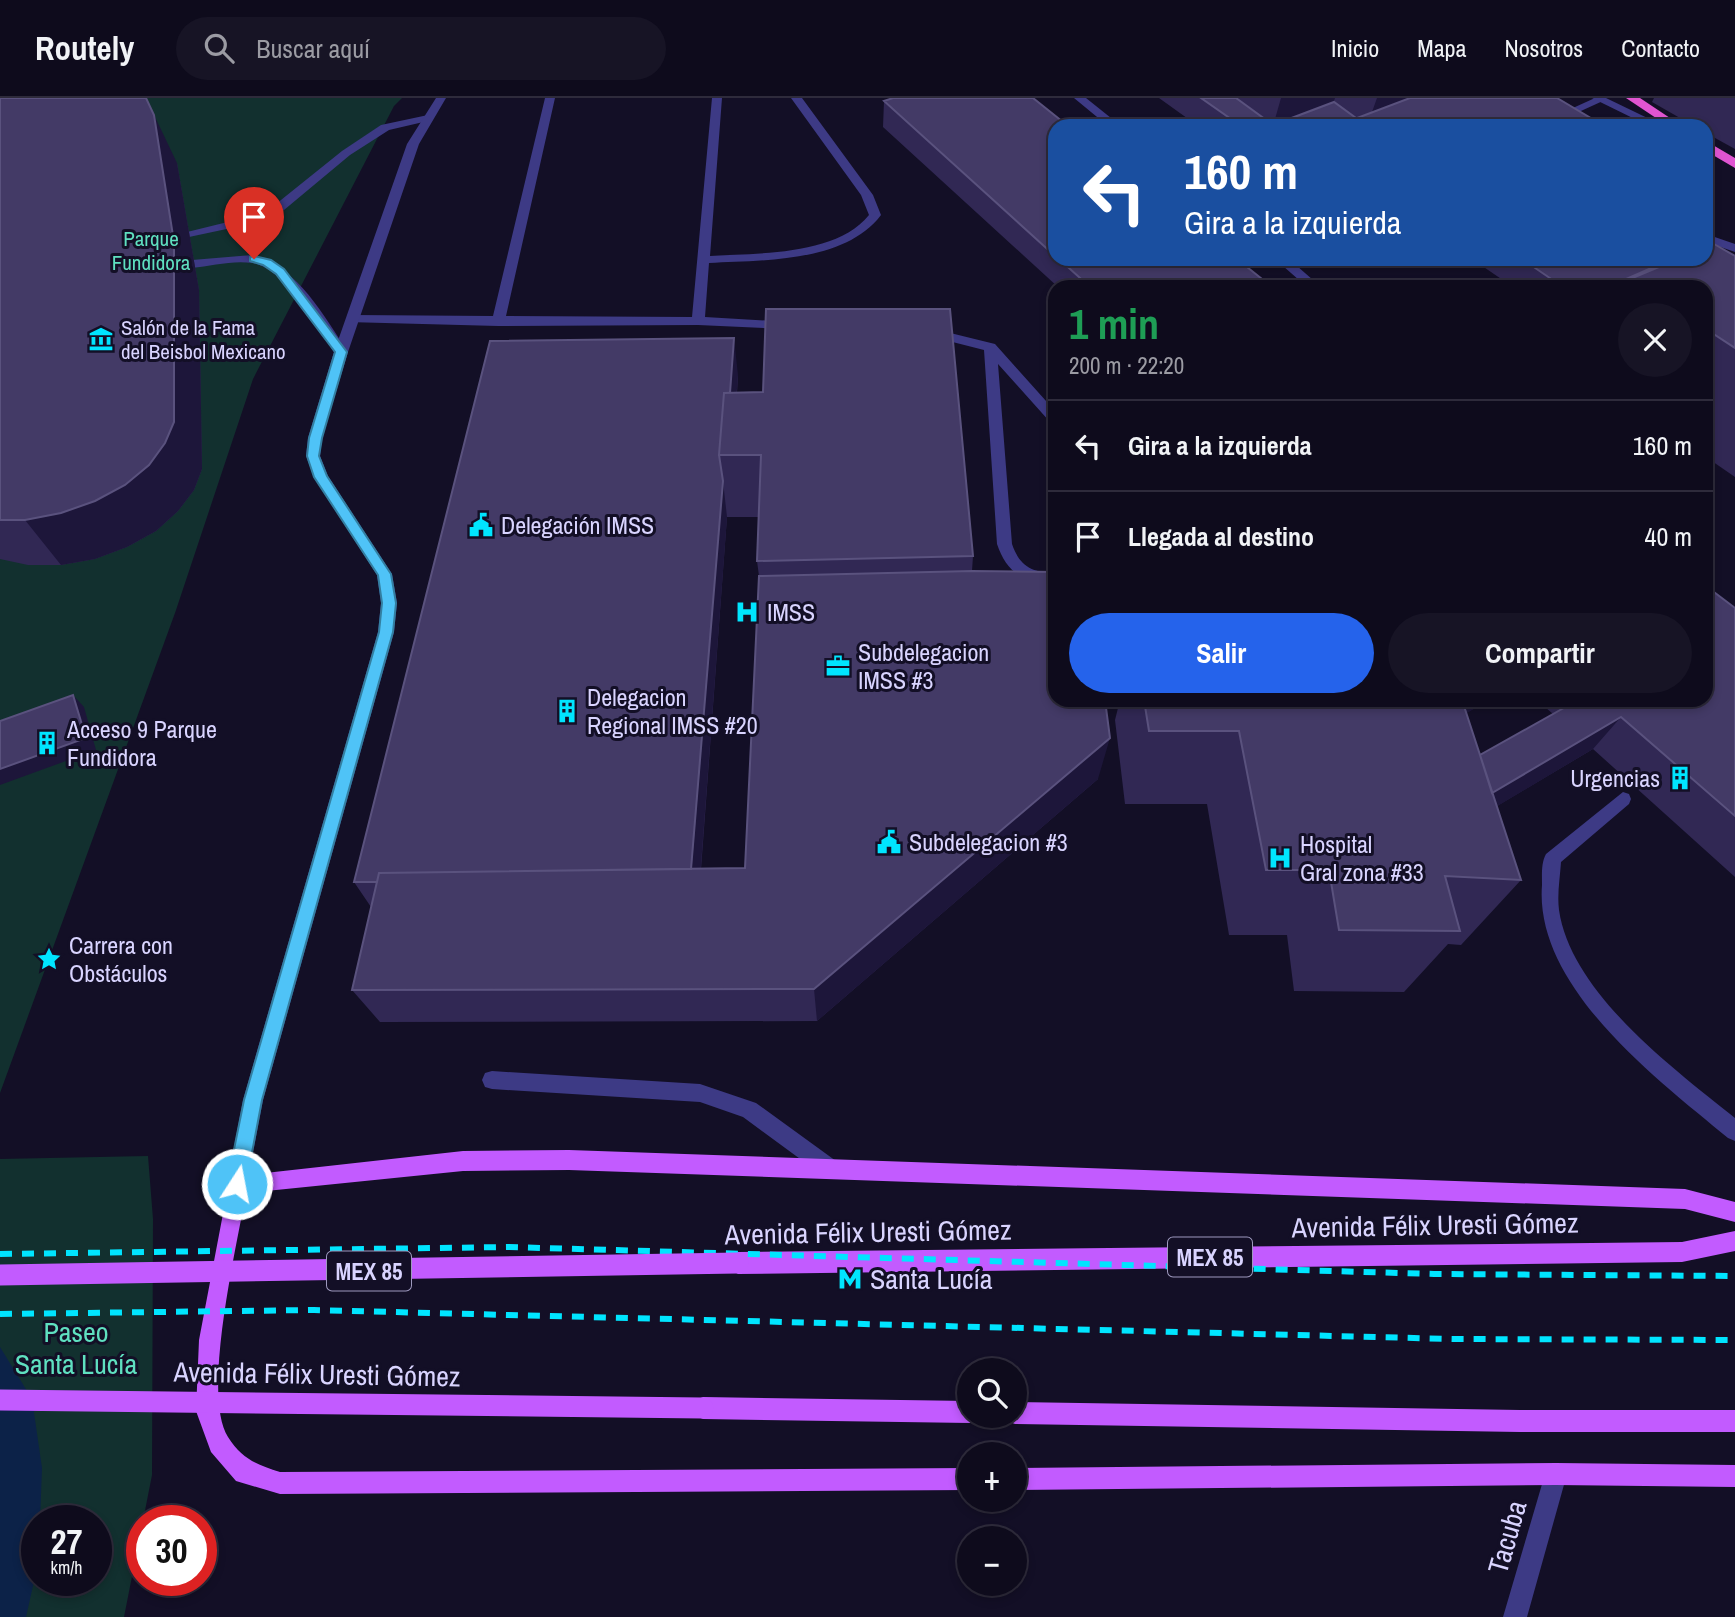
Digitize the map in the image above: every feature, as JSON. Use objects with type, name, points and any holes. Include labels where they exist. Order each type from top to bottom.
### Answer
[{"type":"highway","points":[[1632,98],[1665,119]]},
{"type":"highway","points":[[1713,149],[1735,163]]},
{"type":"main road","points":[[957,1479],[279,1483],[244,1473],[219,1444],[207,1410],[210,1340],[237,1184],[463,1161],[569,1160],[1685,1199],[1735,1212]]},
{"type":"main road","name":"Avenida Félix Uresti Gómez","points":[[0,1275],[1682,1252],[1735,1241]]},
{"type":"main road","name":"Avenida Félix Uresti Gómez","points":[[0,1400],[957,1412]]},
{"type":"main road","points":[[1027,1413],[1520,1421],[1735,1421]]},
{"type":"main road","points":[[1027,1479],[1556,1474],[1735,1476]]},
{"type":"street","points":[[237,1184],[253,1100],[386,632],[389,603],[384,574],[321,477],[313,456],[315,438],[352,319],[413,144],[441,98]]},
{"type":"street","points":[[498,321],[550,98]]},
{"type":"street","points":[[698,321],[717,98]]},
{"type":"street","points":[[704,260],[790,256],[860,231],[871,223],[875,215],[873,205],[796,98]]},
{"type":"street","points":[[1079,98],[1106,119]]},
{"type":"street","points":[[1554,119],[1598,99],[1642,119]]},
{"type":"street","points":[[189,233],[256,219],[280,207],[346,153],[384,127],[428,118]]},
{"type":"street","points":[[1713,240],[1735,248]]},
{"type":"street","points":[[192,264],[254,259],[267,263],[295,290],[341,352]]},
{"type":"street","points":[[1290,266],[1306,280]]},
{"type":"street","points":[[352,319],[698,321],[805,326]]},
{"type":"street","points":[[912,331],[945,334],[990,347],[1048,411]]},
{"type":"street","points":[[990,347],[1002,531],[1007,557],[1016,569],[1034,577],[1048,578]]},
{"type":"street","points":[[1623,799],[1552,859],[1551,916],[1577,977],[1633,1045],[1735,1131]]},
{"type":"street","points":[[492,1080],[700,1093],[749,1110],[829,1168]]},
{"type":"street","name":"Tacuba","points":[[1516,1617],[1556,1474]]},
{"type":"green space","name":"Parque Fundidora","points":[[0,98],[402,98],[394,106],[253,379],[175,613],[0,1093]]},
{"type":"green space","name":"Paseo Santa Lucía","points":[[148,1156],[153,1219],[152,1475],[146,1505],[126,1505],[126,1596],[128,1596],[124,1617],[0,1617],[0,1159]]},
{"type":"water","points":[[0,1347],[32,1399],[42,1468],[41,1505],[21,1505],[21,1596],[31,1596],[26,1617],[0,1617]]},
{"type":"building","name":"Salón de la Fama del Beisbol Mexicano","points":[[0,98],[146,98],[154,115],[174,242],[174,422],[165,443],[149,465],[125,485],[95,501],[61,513],[25,520],[0,520]]},
{"type":"building","points":[[893,98],[1033,98],[1059,119],[1048,119],[1048,250],[884,101]]},
{"type":"building","points":[[1201,98],[1236,98],[1265,119],[1231,119]]},
{"type":"building","points":[[1410,98],[1557,98],[1592,119],[1354,119]]},
{"type":"building","points":[[1334,102],[1356,118],[1354,119],[1289,119]]},
{"type":"building","points":[[1713,244],[1735,256],[1735,348],[1713,334],[1713,280],[1630,279],[1661,266],[1713,266]]},
{"type":"building","points":[[1067,266],[1246,266],[1263,280],[1082,280]]},
{"type":"building","points":[[1532,266],[1656,266],[1624,280],[1553,280]]},
{"type":"building","points":[[766,309],[950,309],[973,556],[757,561],[761,455],[719,455],[724,393],[763,392]]},
{"type":"building","name":"Delegacion Regional IMSS #20","points":[[734,338],[730,393],[724,393],[719,455],[723,481],[691,869],[379,873],[377,882],[354,882],[490,341]]},
{"type":"building","name":"Subdelegacion #3","points":[[1048,572],[1048,707],[1106,707],[1110,738],[814,989],[352,990],[379,873],[745,868],[759,576]]},
{"type":"building","points":[[1713,591],[1735,608],[1735,816],[1621,717],[1492,793],[1480,755],[1566,707],[1713,707]]},
{"type":"building","name":"Acceso 9 Parque Fundidora","points":[[73,695],[86,738],[0,769],[0,721]]},
{"type":"building","points":[[1145,707],[1464,707],[1521,880],[1445,876],[1460,931],[1339,930],[1329,870],[1266,870],[1239,731],[1149,731]]},
{"type":"railway","points":[[0,1254],[509,1247],[1434,1274],[1735,1276]]},
{"type":"railway","points":[[0,1314],[314,1310],[1453,1339],[1735,1340]]},
{"type":"place","name":"Salón de la Fama del Beisbol Mexicano","points":[[101,339]]},
{"type":"place","name":"Delegación IMSS","points":[[481,525]]},
{"type":"place","name":"IMSS","points":[[747,612]]},
{"type":"place","name":"Subdelegacion IMSS #3","points":[[838,666]]},
{"type":"place","name":"Delegacion Regional IMSS #20","points":[[567,711]]},
{"type":"place","name":"Acceso 9 Parque Fundidora","points":[[47,743]]},
{"type":"place","name":"Urgencias","points":[[1680,778]]},
{"type":"place","name":"Subdelegacion #3","points":[[889,842]]},
{"type":"place","name":"Hospital Gral zona #33","points":[[1280,858]]},
{"type":"place","name":"Carrera con Obstáculos","points":[[49,959]]},
{"type":"place","name":"Santa Lucía","points":[[850,1279]]},
{"type":"route","points":[[237,1184],[253,1100],[386,632],[389,603],[384,574],[321,477],[313,456],[315,438],[341,352],[280,271],[254,259]]}]
